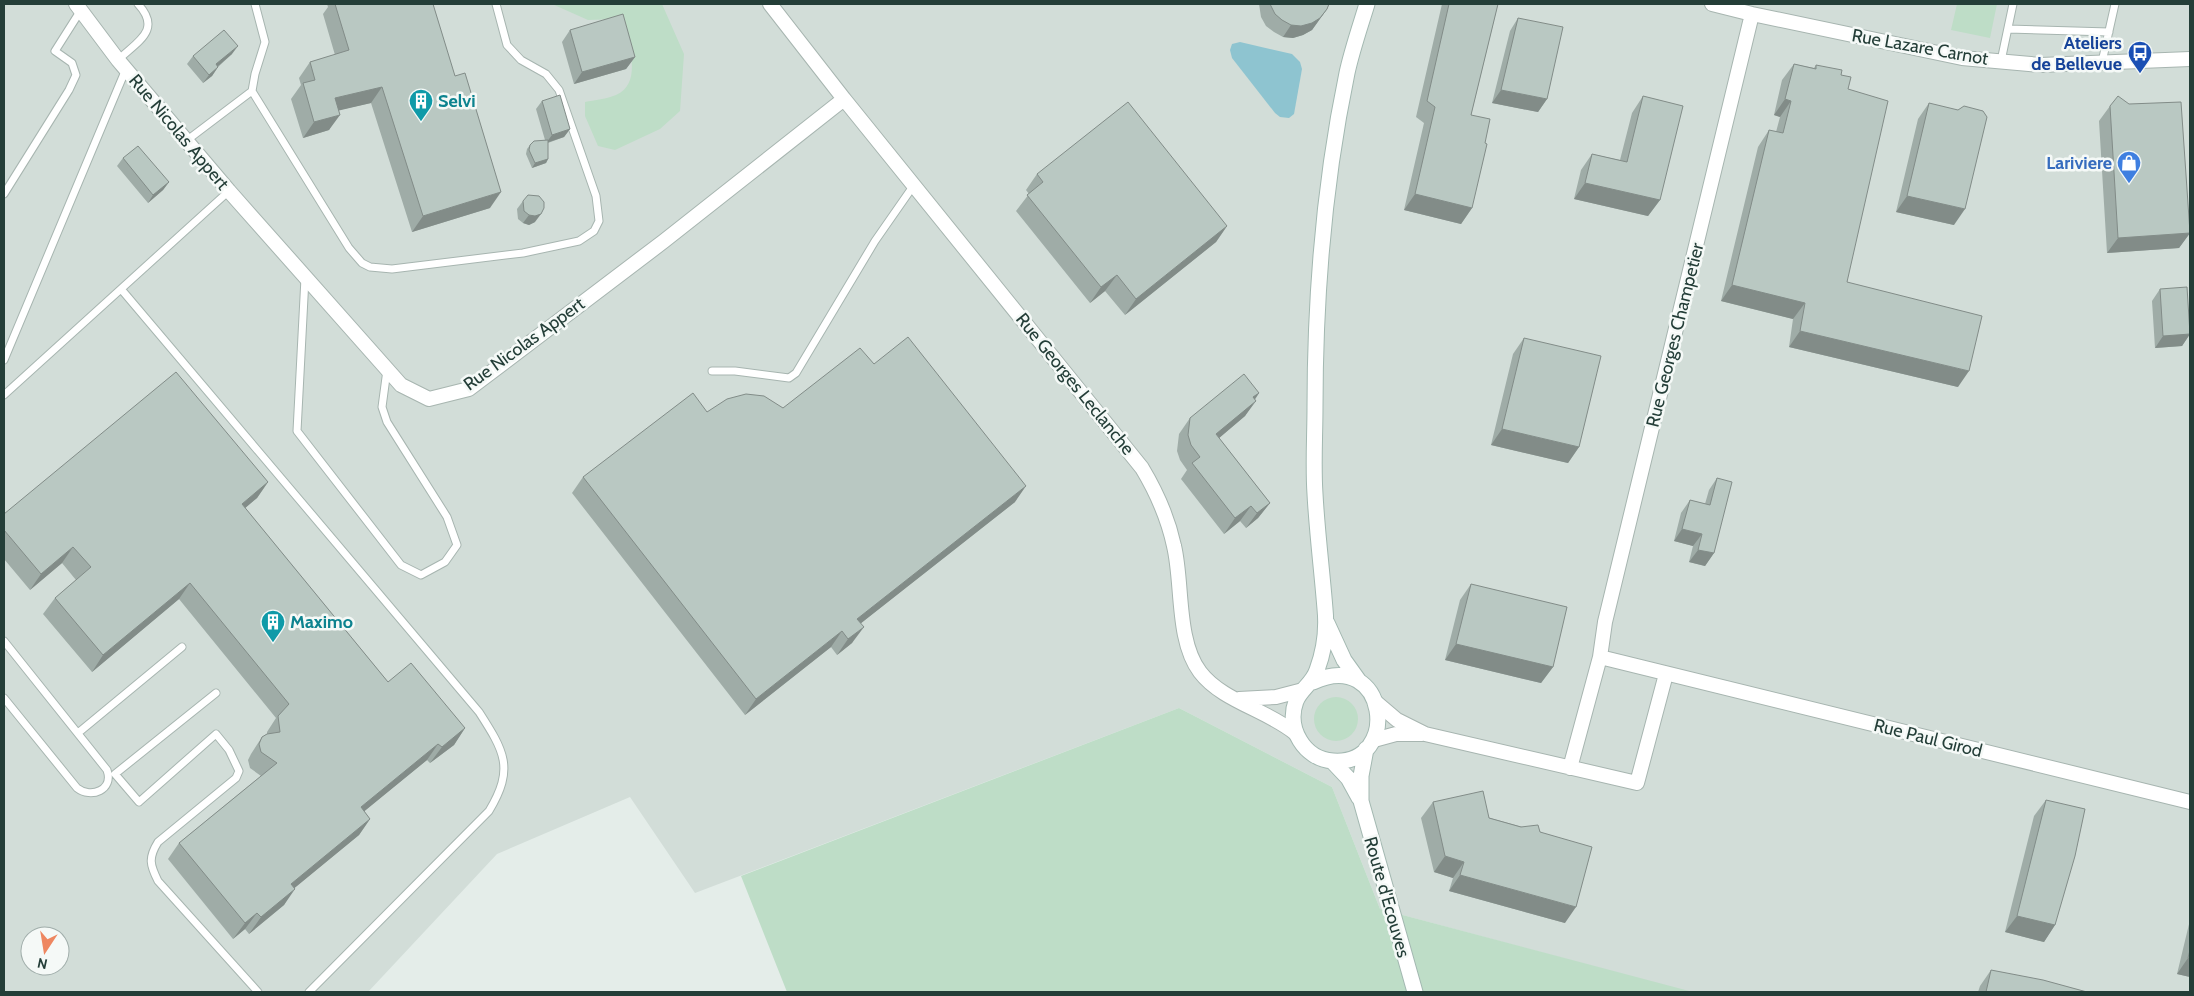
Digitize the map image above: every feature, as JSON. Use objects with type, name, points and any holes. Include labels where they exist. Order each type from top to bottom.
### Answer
[{"type":"main road","points":[[1367,4],[1347,71],[1335,139],[1322,240],[1315,345],[1315,493],[1326,622],[1322,654],[1308,686],[1297,699],[1293,710],[1293,722],[1295,733],[1301,744],[1310,753],[1321,758],[1332,761],[1345,760],[1356,756],[1370,744]]},
{"type":"main road","points":[[1326,622],[1344,660],[1377,704],[1378,728],[1370,744],[1360,776],[1361,801]]},
{"type":"main road","points":[[1308,686],[1324,677],[1336,675],[1348,676],[1359,681]]},
{"type":"main road","points":[[1332,761],[1348,778],[1361,801]]},
{"type":"main road","name":"Route d'Ecouves","points":[[1361,801],[1415,992]]},
{"type":"street","points":[[770,4],[844,99]]},
{"type":"street","name":"Rue Lazare Carnot","points":[[1712,4],[1962,58],[2041,65],[2190,59]]},
{"type":"street","name":"Rue Nicolas Appert","points":[[78,6],[122,64],[229,192],[387,370],[401,385],[429,399],[469,389],[664,241],[844,99]]},
{"type":"street","name":"Rue Georges Champetier","points":[[1570,768],[1600,656],[1614,585],[1752,14]]},
{"type":"street","name":"Rue Georges Leclanche","points":[[844,99],[1142,468],[1160,501],[1174,546],[1184,621],[1193,660],[1207,680],[1236,699],[1273,717],[1295,733]]},
{"type":"street","points":[[1377,704],[1397,720],[1426,734],[1637,783],[1666,674],[1600,656]]},
{"type":"street","name":"Rue Paul Girod","points":[[1666,674],[2190,802]]},
{"type":"street","points":[[1236,699],[1276,697],[1308,686]]},
{"type":"street","points":[[1370,744],[1396,734],[1426,734]]},
{"type":"lane","points":[[4,360],[122,64],[147,33],[150,23],[144,10],[138,4]]},
{"type":"lane","points":[[255,4],[265,42],[252,91],[349,248],[362,263],[370,267],[392,269],[514,254],[579,241],[594,231],[599,221],[596,196],[559,90],[546,74],[521,60],[507,45],[496,4]]},
{"type":"lane","points":[[2001,62],[2013,4]]},
{"type":"lane","points":[[2102,62],[2115,4]]},
{"type":"lane","points":[[4,194],[70,90],[76,75],[72,63],[55,51],[78,6]]},
{"type":"lane","points":[[2008,29],[2109,32]]},
{"type":"lane","points":[[186,141],[252,91]]},
{"type":"lane","points":[[712,371],[734,371],[789,378],[796,373],[875,241],[914,185]]},
{"type":"lane","points":[[4,395],[229,192]]},
{"type":"lane","points":[[305,277],[297,430],[401,565],[421,575],[446,562],[457,545],[447,517],[387,422],[382,407],[387,370]]},
{"type":"lane","points":[[121,289],[479,712],[499,743],[505,769],[500,793],[489,811],[309,992]]},
{"type":"lane","points":[[4,641],[112,775],[139,802],[216,734],[229,750],[239,771],[236,778],[158,842],[151,854],[152,869],[158,881],[258,992]]},
{"type":"lane","points":[[78,733],[182,646]]},
{"type":"lane","points":[[4,698],[77,788],[84,793],[92,793],[102,789],[112,775],[216,693]]},
{"type":"shaded area","points":[[4,4],[2190,4],[2190,992],[1689,992],[1380,909],[1332,787],[1179,708],[695,893],[630,797],[497,854],[368,992],[4,992]]},
{"type":"green space","points":[[552,4],[662,4],[684,54],[680,111],[660,129],[615,150],[598,146],[585,116],[585,102],[616,95],[624,90],[629,82],[632,65],[626,27],[616,19],[588,20]]},
{"type":"green space","points":[[1957,4],[1997,4],[1990,38],[1951,30]]},
{"type":"green space","points":[[1332,697],[1340,697],[1352,703],[1358,719],[1352,735],[1340,741],[1332,741],[1320,735],[1314,723],[1314,715],[1320,703]]},
{"type":"green space","points":[[1179,708],[1332,787],[1380,909],[1693,992],[787,992],[741,876]]},
{"type":"water","points":[[1240,42],[1292,54],[1300,62],[1302,69],[1294,114],[1289,118],[1280,117],[1275,113],[1232,58],[1230,50],[1232,44]]},
{"type":"building","name":"Selvi","points":[[335,4],[433,4],[455,76],[465,73],[501,192],[423,216],[382,87],[335,98],[340,115],[314,122],[303,83],[315,80],[310,62],[349,50]]},
{"type":"building","points":[[1270,4],[1329,4],[1320,18],[1312,23],[1301,26],[1291,25],[1282,20],[1275,14]]},
{"type":"building","points":[[1449,4],[1498,4],[1471,115],[1490,119],[1485,143],[1487,144],[1472,208],[1415,194],[1435,107],[1427,101]]},
{"type":"building","points":[[623,14],[635,57],[582,72],[570,30]]},
{"type":"building","points":[[1518,18],[1563,27],[1547,99],[1501,90]]},
{"type":"building","points":[[224,30],[238,46],[216,64],[218,67],[209,75],[193,56]]},
{"type":"building","points":[[1794,64],[1816,69],[1816,65],[1842,70],[1841,75],[1851,77],[1848,89],[1888,101],[1847,282],[1982,316],[1969,371],[1800,331],[1805,303],[1732,285],[1769,130],[1783,133],[1791,101],[1785,99]]},
{"type":"building","points":[[560,95],[570,129],[552,135],[542,101]]},
{"type":"building","points":[[1643,96],[1683,106],[1660,200],[1585,183],[1592,154],[1627,162]]},
{"type":"building","points":[[2118,96],[2129,104],[2181,102],[2190,233],[2118,238],[2110,106]]},
{"type":"building","points":[[1128,102],[1227,226],[1136,299],[1117,275],[1101,287],[1027,195],[1043,182],[1037,174]]},
{"type":"building","points":[[1929,103],[1958,110],[1964,106],[1983,111],[1987,117],[1965,209],[1907,196]]},
{"type":"building","points":[[548,140],[548,159],[535,163],[529,150],[530,145],[534,141]]},
{"type":"building","points":[[138,146],[169,182],[153,195],[123,158]]},
{"type":"building","points":[[528,195],[539,196],[544,202],[541,214],[529,215],[524,211],[523,201]]},
{"type":"building","points":[[2187,287],[2190,334],[2163,336],[2160,289]]},
{"type":"building","points":[[908,337],[1026,486],[857,619],[864,627],[848,639],[842,631],[756,699],[583,477],[693,393],[707,412],[727,399],[746,394],[764,396],[783,408],[860,348],[874,364]]},
{"type":"building","points":[[1524,338],[1601,356],[1579,447],[1502,429]]},
{"type":"building","name":"Maximo","points":[[176,372],[268,482],[242,504],[388,682],[411,663],[465,728],[442,747],[438,744],[361,807],[370,819],[291,884],[295,889],[261,917],[257,913],[245,923],[179,843],[277,763],[261,752],[259,744],[262,737],[267,734],[280,732],[278,716],[289,704],[190,583],[103,655],[55,598],[91,567],[73,547],[41,574],[4,530],[4,514]]},
{"type":"building","points":[[1244,374],[1259,393],[1253,397],[1256,401],[1216,434],[1270,503],[1257,513],[1251,506],[1235,518],[1192,463],[1200,457],[1191,445],[1188,435],[1190,418]]},
{"type":"building","points":[[1717,478],[1732,482],[1714,553],[1698,550],[1702,534],[1682,529],[1690,500],[1710,505]]},
{"type":"building","points":[[1471,584],[1567,607],[1553,667],[1456,644]]},
{"type":"building","points":[[1483,791],[1489,818],[1521,827],[1538,825],[1540,832],[1592,847],[1576,907],[1460,875],[1464,862],[1445,856],[1433,802]]},
{"type":"building","points":[[2046,800],[2085,809],[2075,856],[2055,925],[2017,916]]},
{"type":"building","points":[[1991,970],[2043,980],[2087,992],[1986,992]]},
{"type":"place","name":"Ateliers de Bellevue","points":[[2140,74]]},
{"type":"place","name":"Selvi","points":[[421,122]]},
{"type":"place","name":"Lariviere","points":[[2129,184]]},
{"type":"place","name":"Maximo","points":[[273,643]]}]
